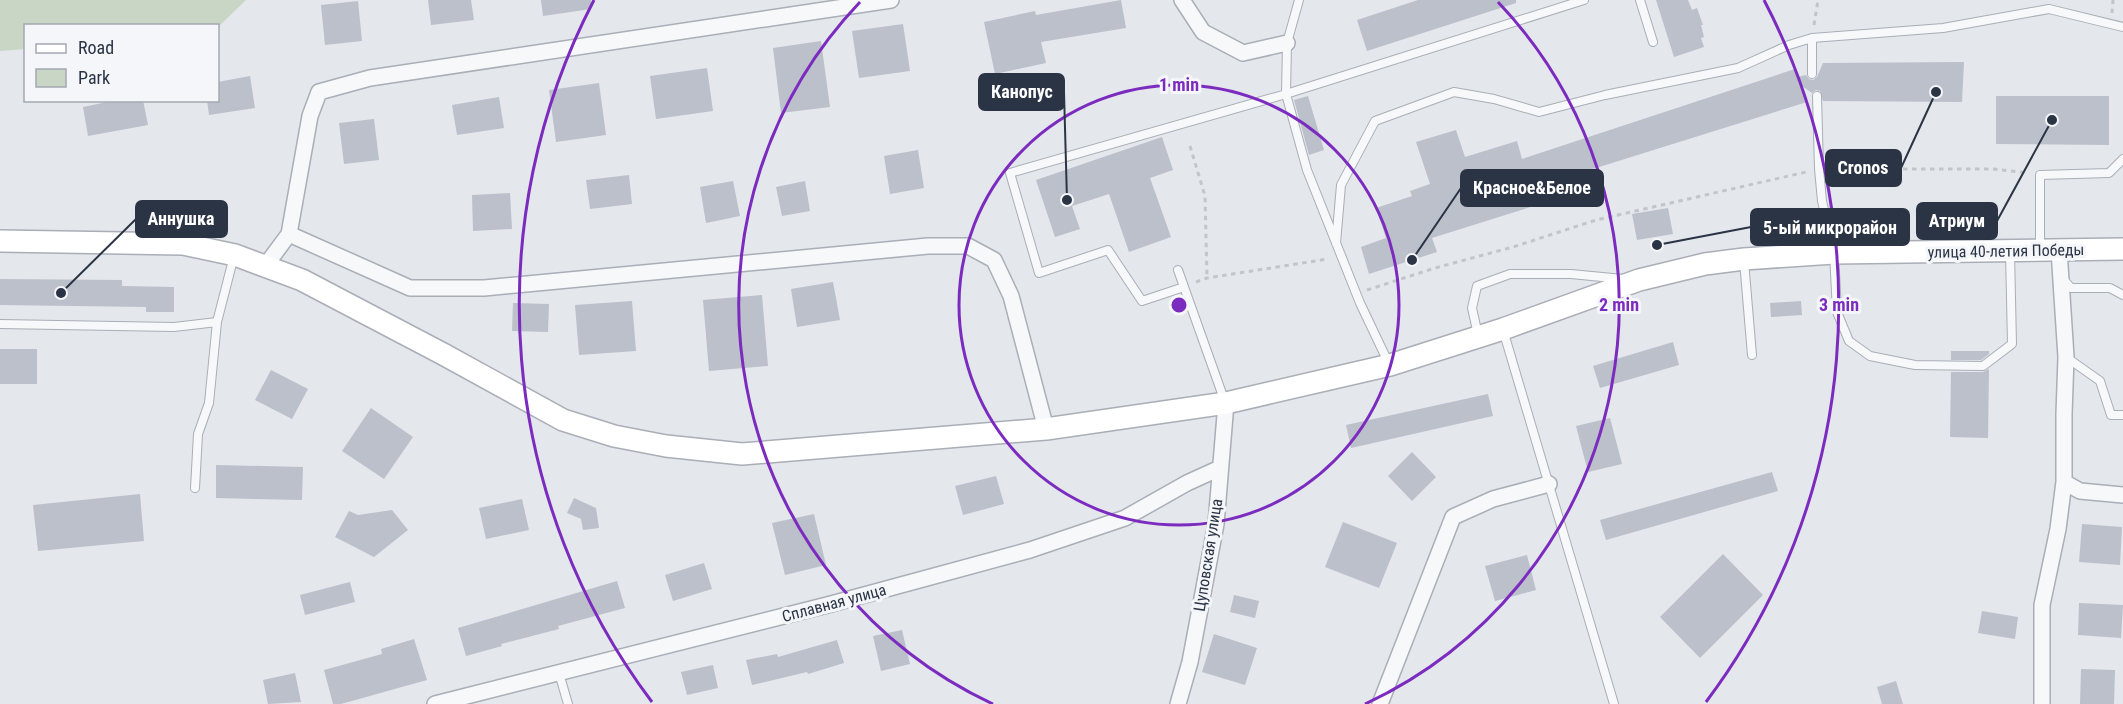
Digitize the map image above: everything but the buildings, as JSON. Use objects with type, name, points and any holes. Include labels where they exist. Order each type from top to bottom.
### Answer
[{"type":"main road","name":"улица 40-летия Победы","points":[[0,241],[183,244],[234,255],[302,280],[563,420],[614,436],[666,446],[742,454],[1046,429],[1226,403],[1390,365],[1503,329],[1639,280],[1705,264],[1834,253],[2123,249]]},
{"type":"street","points":[[266,265],[288,234],[310,116],[319,92],[370,78],[891,0]]},
{"type":"street","points":[[1182,0],[1203,32],[1243,53],[1287,43]]},
{"type":"street","points":[[288,234],[410,288],[484,288],[928,246],[968,246],[994,260],[1011,296],[1046,429]]},
{"type":"street","points":[[2042,704],[2042,605],[2058,529],[2064,482],[2066,357],[2060,276],[2049,250]]},
{"type":"street","name":"Цуповская улица","points":[[1178,704],[1190,662],[1216,524],[1226,403]]},
{"type":"street","name":"Сплавная улица","points":[[435,704],[831,604],[1030,550],[1125,518],[1187,483],[1220,468]]},
{"type":"street","points":[[2064,482],[2080,491],[2123,495]]},
{"type":"street","points":[[1380,704],[1453,517],[1493,499],[1549,484]]},
{"type":"lane","points":[[1299,0],[1287,43],[1286,94],[1307,170],[1357,293],[1390,365]]},
{"type":"lane","points":[[1184,287],[1142,301],[1108,250],[1039,273],[1010,173],[1286,94],[1584,0]]},
{"type":"lane","points":[[1640,0],[1653,42]]},
{"type":"lane","points":[[1336,243],[1341,186],[1375,121],[1454,92],[1494,99],[1539,112],[1605,94],[1738,68],[1789,45],[1812,38],[1943,28],[2049,9],[2123,27]]},
{"type":"lane","points":[[1812,38],[1812,74]]},
{"type":"lane","points":[[1817,96],[1822,201],[1834,253],[1837,312],[1849,340],[1870,356],[1915,366],[1983,366],[2012,344],[2010,250]]},
{"type":"lane","points":[[2049,250],[2040,175],[2109,173],[2123,159]]},
{"type":"lane","points":[[195,488],[198,434],[209,403],[217,322],[234,255]]},
{"type":"lane","points":[[1744,259],[1752,355]]},
{"type":"lane","points":[[1178,270],[1226,403]]},
{"type":"lane","points":[[1478,336],[1472,308],[1478,286],[1510,274],[1571,274],[1639,280]]},
{"type":"lane","points":[[2060,276],[2071,288],[2110,288],[2123,295]]},
{"type":"lane","points":[[0,324],[174,327],[217,322]]},
{"type":"lane","points":[[1503,329],[1614,704]]},
{"type":"lane","points":[[2066,357],[2100,381],[2111,415],[2123,415]]},
{"type":"lane","points":[[560,673],[568,704]]},
{"type":"path","points":[[1812,38],[1818,0]]},
{"type":"path","points":[[1190,146],[1205,196],[1207,278]]},
{"type":"path","points":[[1357,293],[1435,268],[1513,248],[1596,220],[1819,170],[1993,169],[2040,175]]},
{"type":"path","points":[[1184,287],[1207,278],[1342,257]]},
{"type":"green space","points":[[0,0],[246,0],[219,26],[219,24],[24,24],[24,49],[0,51]]},
{"type":"place","name":"Cronos","points":[[1936,92]]},
{"type":"place","name":"Атриум","points":[[2052,120]]},
{"type":"place","name":"Канопус","points":[[1067,200]]},
{"type":"place","name":"5-ый микрорайон","points":[[1657,245]]},
{"type":"place","name":"Красное&Белое","points":[[1412,260]]},
{"type":"place","name":"Аннушка","points":[[61,293]]}]
